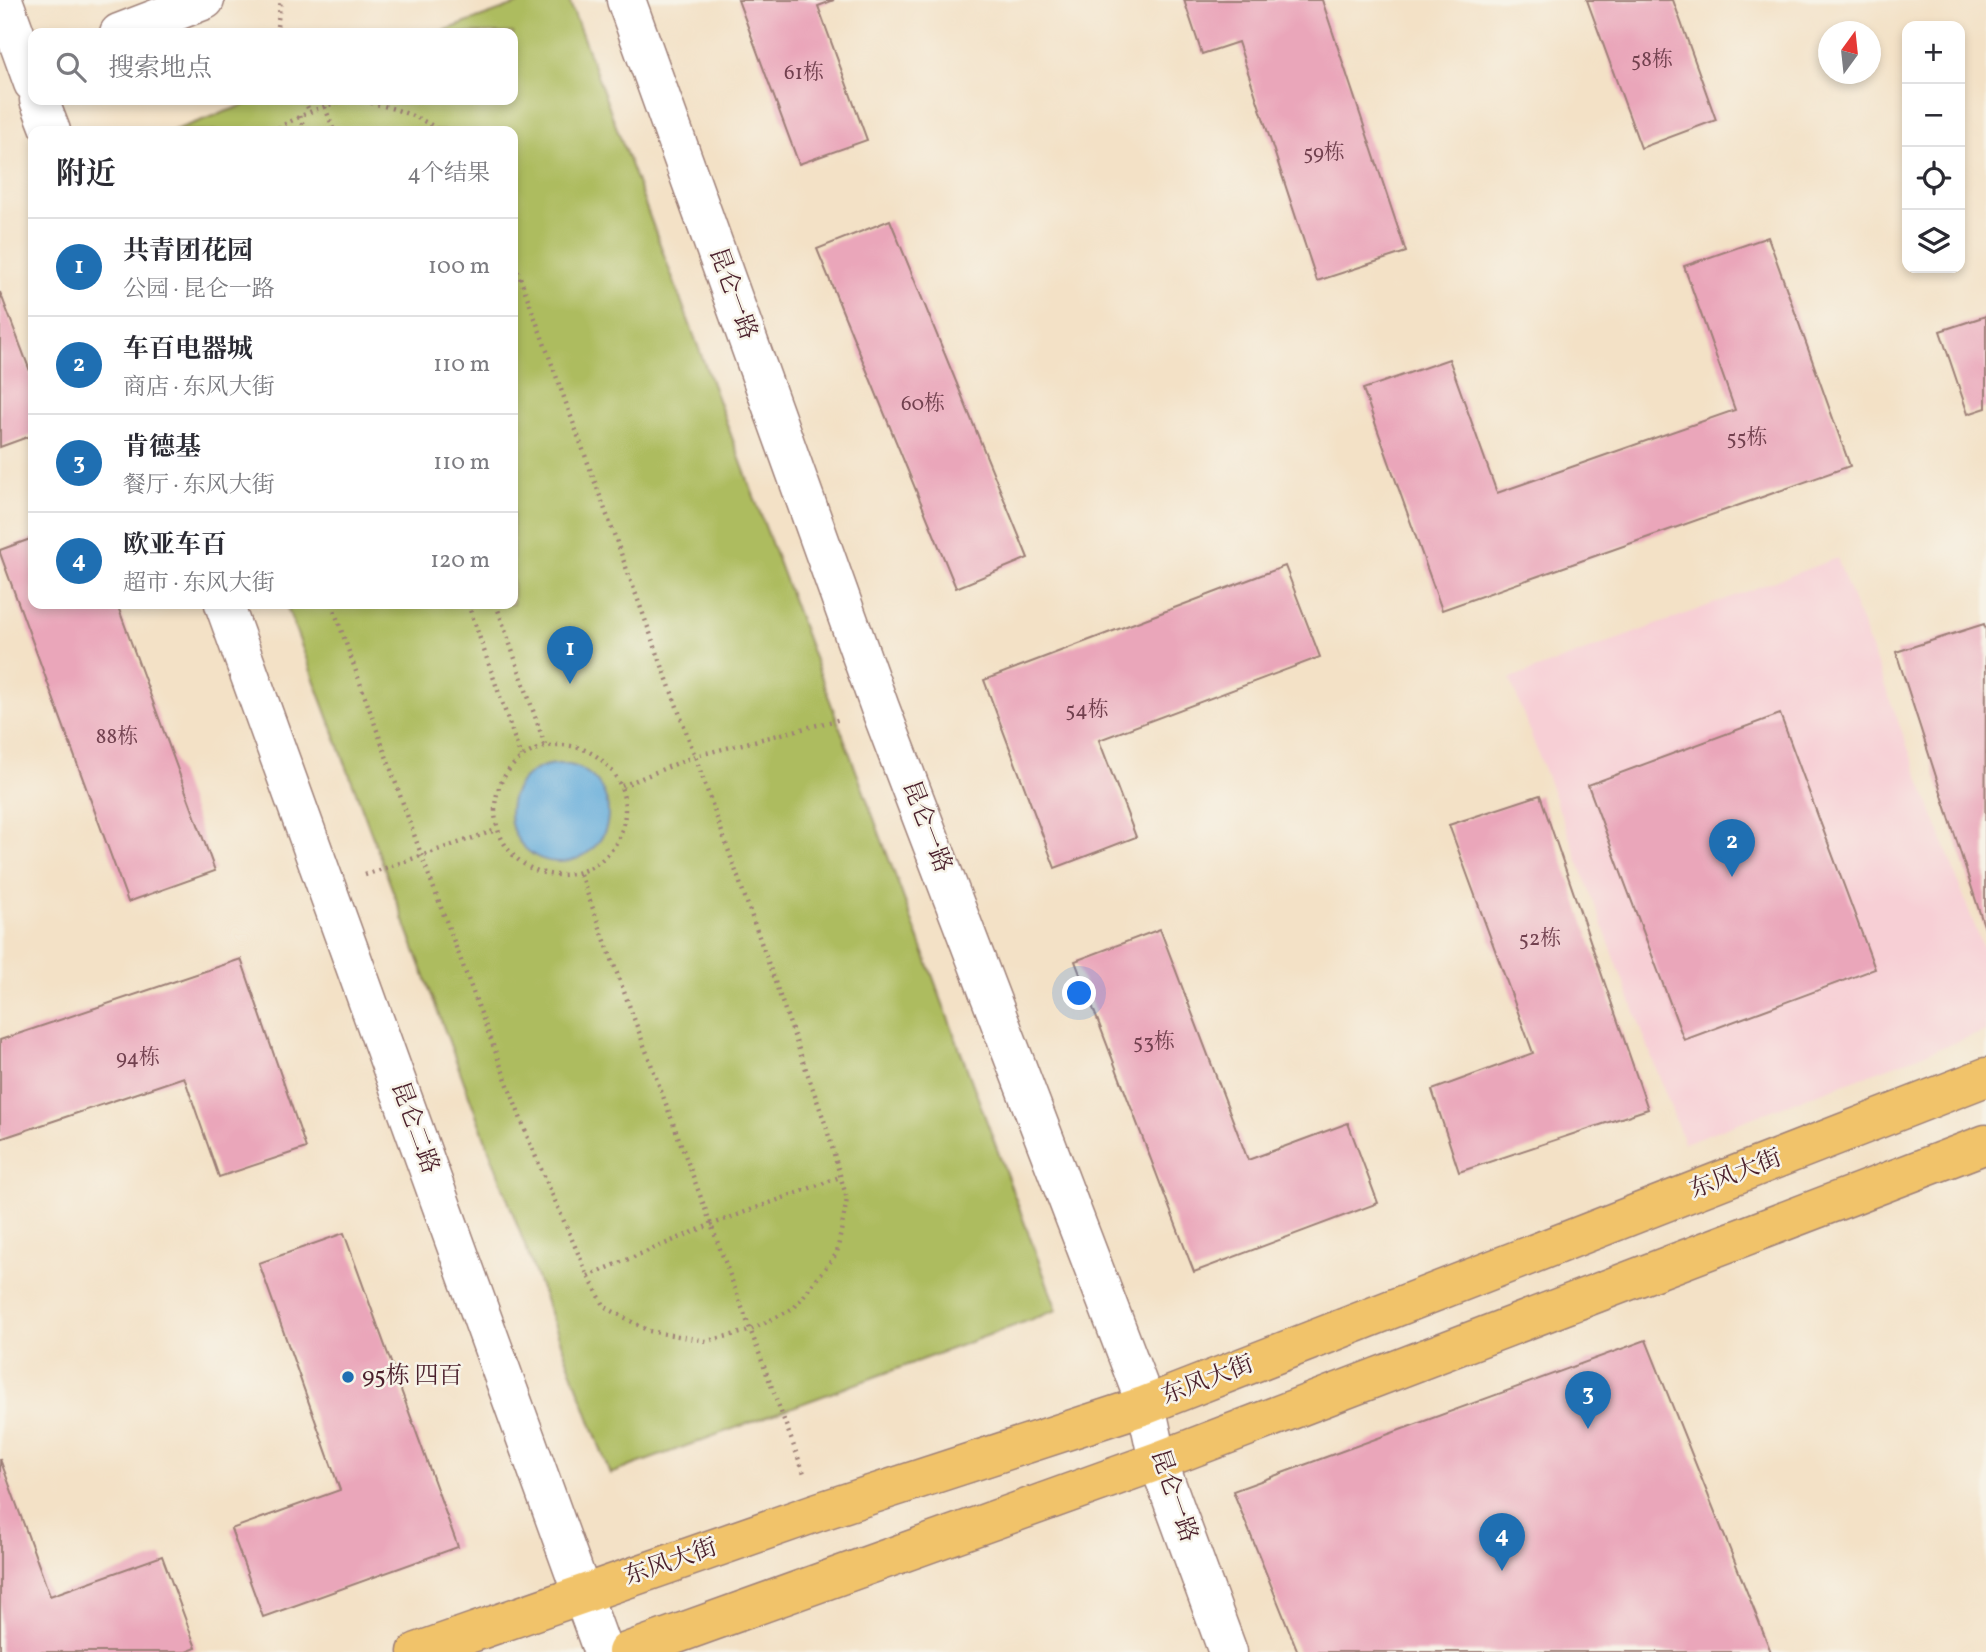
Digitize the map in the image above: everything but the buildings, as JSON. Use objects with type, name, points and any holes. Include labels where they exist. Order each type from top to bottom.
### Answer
[{"type":"main road","name":"东风大街","points":[[417,1652],[818,1512],[1146,1405],[1986,1077]]},
{"type":"main road","points":[[627,1652],[1158,1461],[1986,1144]]},
{"type":"street","points":[[3,0],[27,79]]},
{"type":"street","points":[[132,28],[205,0]]},
{"type":"street","name":"昆仑一路","points":[[626,0],[880,708],[1146,1405],[1158,1461],[1228,1652]]},
{"type":"street","points":[[39,105],[49,126]]},
{"type":"street","name":"昆仑二路","points":[[226,609],[603,1652]]},
{"type":"path","points":[[277,28],[281,0]]},
{"type":"path","points":[[306,105],[310,112]]},
{"type":"path","points":[[281,126],[300,116],[332,105]]},
{"type":"path","points":[[374,105],[403,111],[431,126]]},
{"type":"path","points":[[325,107],[332,126]]},
{"type":"path","points":[[300,116],[303,126]]},
{"type":"path","points":[[334,609],[422,857],[531,1146],[588,1276],[605,1307],[649,1331],[707,1341],[749,1331],[794,1308],[837,1253],[847,1199],[825,1123],[695,756],[518,272]]},
{"type":"path","points":[[470,609],[521,757]]},
{"type":"path","points":[[498,609],[545,746]]},
{"type":"path","points":[[622,786],[695,756],[880,708]]},
{"type":"path","points":[[562,744],[578,747],[604,760],[622,786],[626,816],[619,841],[605,859],[580,874],[545,875],[518,862],[496,830],[493,808],[501,780],[521,757],[545,746],[562,744]]},
{"type":"path","points":[[328,887],[496,830]]},
{"type":"path","points":[[580,874],[818,1512]]},
{"type":"path","points":[[588,1276],[710,1225],[840,1177]]},
{"type":"shaded area","points":[[1837,558],[1986,956],[1986,1031],[1684,1143],[1510,679]]},
{"type":"green space","points":[[529,0],[569,0],[1057,1310],[610,1474],[288,609],[518,609],[518,126],[186,126],[244,105],[518,105],[518,28],[452,28]]},
{"type":"water","points":[[559,764],[578,768],[593,779],[604,794],[608,813],[604,832],[593,847],[578,858],[559,862],[540,858],[525,847],[514,832],[510,813],[514,794],[525,779],[540,768]]},
{"type":"place","name":"共青团花园","points":[[570,684]]},
{"type":"place","name":"车百电器城","points":[[1732,877]]},
{"type":"place","name":"95栋 四百","points":[[348,1377]]},
{"type":"place","name":"肯德基","points":[[1588,1429]]},
{"type":"place","name":"欧亚车百","points":[[1502,1571]]}]
